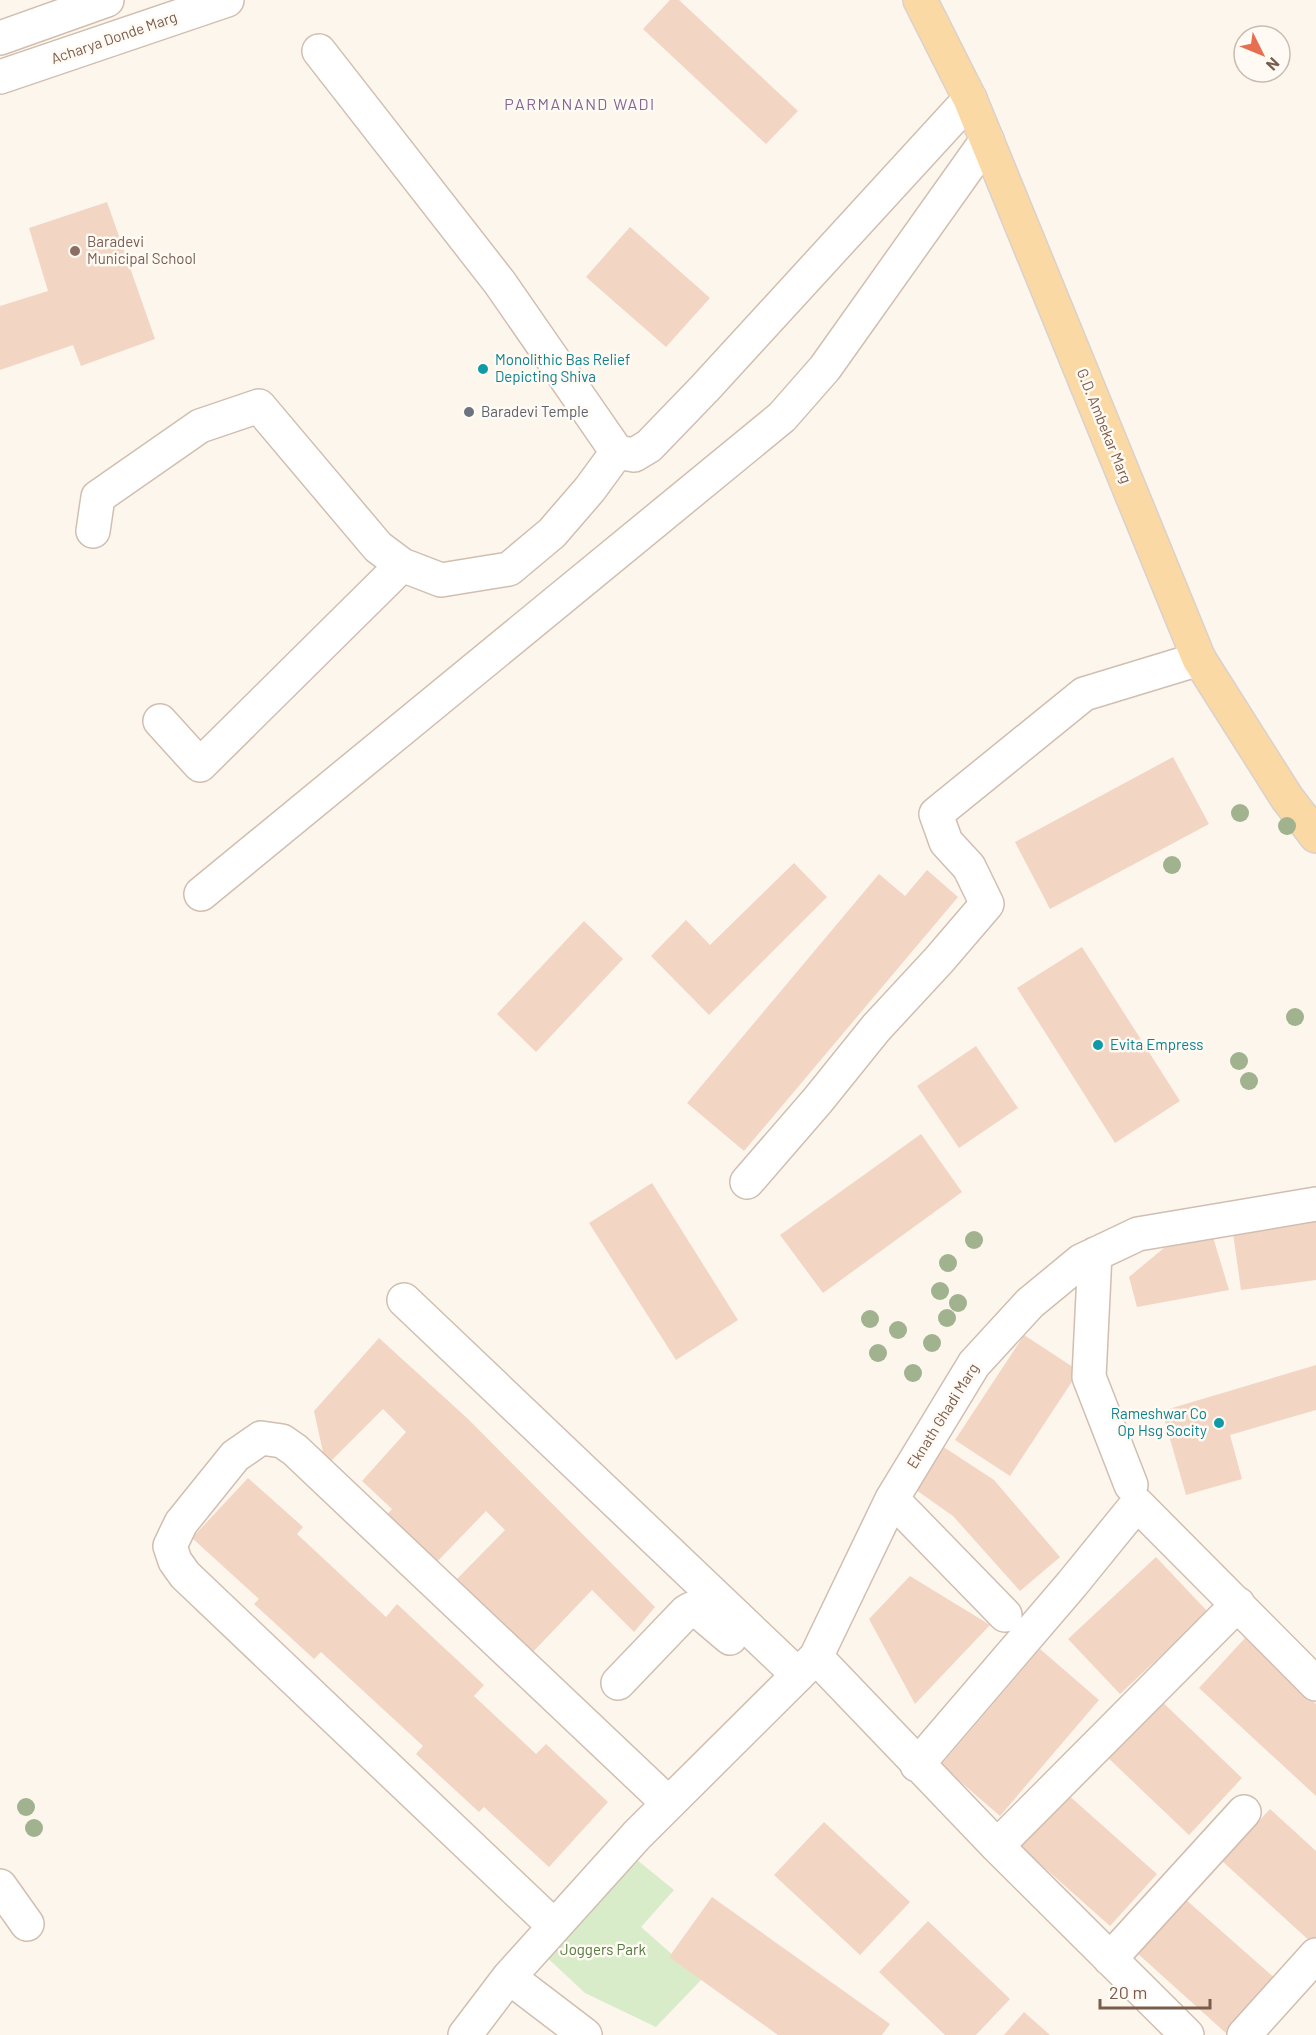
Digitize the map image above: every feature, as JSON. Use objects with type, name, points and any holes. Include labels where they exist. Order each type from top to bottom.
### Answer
[{"type":"main road","name":"G.D. Ambekar Marg","points":[[920,0],[970,99],[1199,659],[1287,798],[1316,836]]},
{"type":"street","points":[[0,38],[107,0]]},
{"type":"street","name":"Acharya Donde Marg","points":[[0,77],[228,0]]},
{"type":"street","points":[[319,51],[500,283],[617,452],[634,454],[649,446],[705,388],[970,99]]},
{"type":"street","points":[[201,894],[782,417],[825,368],[987,140]]},
{"type":"street","points":[[93,531],[98,497],[200,426],[259,406],[378,547],[402,565],[441,580],[509,569],[552,533],[590,489],[617,452]]},
{"type":"street","points":[[160,721],[200,765],[402,565]]},
{"type":"street","points":[[747,1182],[876,1028],[987,904],[969,867],[946,842],[936,814],[1084,693],[1199,659]]},
{"type":"street","name":"Eknath Ghadi Marg","points":[[792,1673],[892,1499],[974,1364],[1030,1303],[1081,1261],[1138,1234],[1316,1204]]},
{"type":"street","points":[[1095,1254],[1089,1377],[1131,1485]]},
{"type":"street","points":[[404,1300],[713,1609],[792,1673],[917,1765],[1187,2035]]},
{"type":"street","points":[[554,1926],[202,1592],[175,1561],[170,1546],[181,1523],[235,1456],[261,1438],[282,1441],[295,1450],[668,1803]]},
{"type":"street","points":[[892,1499],[1005,1615]]},
{"type":"street","points":[[917,1765],[1072,1584],[1137,1504],[1316,1684]]},
{"type":"street","points":[[997,1846],[1238,1604]]},
{"type":"street","points":[[618,1683],[686,1612],[691,1609],[713,1609]]},
{"type":"street","points":[[702,1747],[744,1716],[792,1673]]},
{"type":"street","points":[[465,2035],[509,1977],[744,1716]]},
{"type":"street","points":[[1110,1959],[1244,1812]]},
{"type":"street","points":[[0,1886],[27,1924]]},
{"type":"street","points":[[1244,2035],[1316,1955]]},
{"type":"street","points":[[509,1977],[583,2035]]},
{"type":"green space","name":"Joggers Park","points":[[631,1855],[674,1890],[641,1927],[701,1980],[656,2027],[585,1993],[539,1950]]},
{"type":"building","points":[[670,0],[679,0],[798,111],[766,144],[643,29]]},
{"type":"building","points":[[107,202],[155,339],[81,366],[73,345],[0,370],[0,306],[48,291],[29,228]]},
{"type":"building","points":[[630,227],[710,298],[666,347],[586,277]]},
{"type":"building","points":[[1173,757],[1209,824],[1050,909],[1015,842]]},
{"type":"building","points":[[794,863],[827,897],[709,1015],[651,956],[686,920],[710,945]]},
{"type":"building","points":[[927,870],[958,897],[744,1151],[687,1103],[879,874],[905,896]]},
{"type":"building","points":[[584,921],[623,959],[536,1052],[497,1014]]},
{"type":"building","name":"Evita Empress","points":[[1082,947],[1180,1101],[1115,1143],[1017,988]]},
{"type":"building","points":[[976,1046],[1018,1108],[959,1148],[917,1086]]},
{"type":"building","points":[[921,1134],[962,1192],[823,1293],[780,1235]]},
{"type":"building","points":[[652,1183],[738,1320],[676,1360],[589,1223]]},
{"type":"building","points":[[1316,1221],[1316,1280],[1241,1290],[1233,1233]]},
{"type":"building","points":[[1212,1234],[1229,1290],[1137,1307],[1129,1277],[1164,1248]]},
{"type":"building","points":[[1024,1335],[1079,1371],[1010,1476],[955,1440]]},
{"type":"building","points":[[379,1338],[467,1418],[655,1607],[634,1632],[592,1590],[531,1654],[455,1581],[505,1530],[486,1511],[432,1567],[383,1519],[392,1509],[362,1481],[406,1432],[383,1409],[326,1466],[314,1411]]},
{"type":"building","name":"Rameshwar Co Op Hsg Socity","points":[[1316,1365],[1316,1410],[1230,1435],[1242,1479],[1186,1495],[1162,1411]]},
{"type":"building","points":[[939,1444],[994,1480],[1060,1557],[1020,1591],[953,1516],[909,1485]]},
{"type":"building","points":[[248,1478],[303,1527],[297,1534],[386,1617],[397,1604],[484,1685],[474,1696],[536,1754],[546,1744],[608,1802],[549,1867],[484,1807],[479,1812],[416,1754],[423,1746],[321,1652],[314,1659],[254,1604],[259,1599],[192,1538]]},
{"type":"building","points":[[1156,1557],[1208,1612],[1120,1694],[1068,1639]]},
{"type":"building","points":[[910,1576],[990,1625],[915,1704],[869,1619]]},
{"type":"building","points":[[1245,1638],[1316,1704],[1316,1796],[1199,1688]]},
{"type":"building","points":[[1040,1649],[1099,1700],[1000,1816],[941,1765]]},
{"type":"building","points":[[1157,1697],[1242,1778],[1189,1835],[1104,1754]]},
{"type":"building","points":[[1066,1793],[1157,1874],[1110,1926],[1019,1845]]},
{"type":"building","points":[[1270,1809],[1316,1851],[1316,1940],[1313,1944],[1222,1861]]},
{"type":"building","points":[[824,1822],[910,1902],[860,1955],[774,1875]]},
{"type":"building","points":[[712,1897],[890,2024],[882,2035],[778,2035],[669,1957]]},
{"type":"building","points":[[1184,1898],[1278,1981],[1228,2035],[1136,1952]]},
{"type":"building","points":[[928,1921],[1010,1999],[976,2035],[945,2035],[879,1972]]},
{"type":"building","points":[[1024,2012],[1050,2035],[1004,2035]]},
{"type":"place","name":"Baradevi Municipal School","points":[[75,251]]},
{"type":"place","name":"Monolithic Bas Relief Depicting Shiva","points":[[483,369]]},
{"type":"place","name":"Baradevi Temple","points":[[469,412]]},
{"type":"place","name":"Evita Empress","points":[[1098,1045]]},
{"type":"place","name":"Rameshwar Co Op Hsg Socity","points":[[1219,1423]]},
{"type":"district","name":"PARMANAND WADI","points":[[580,104]]}]
